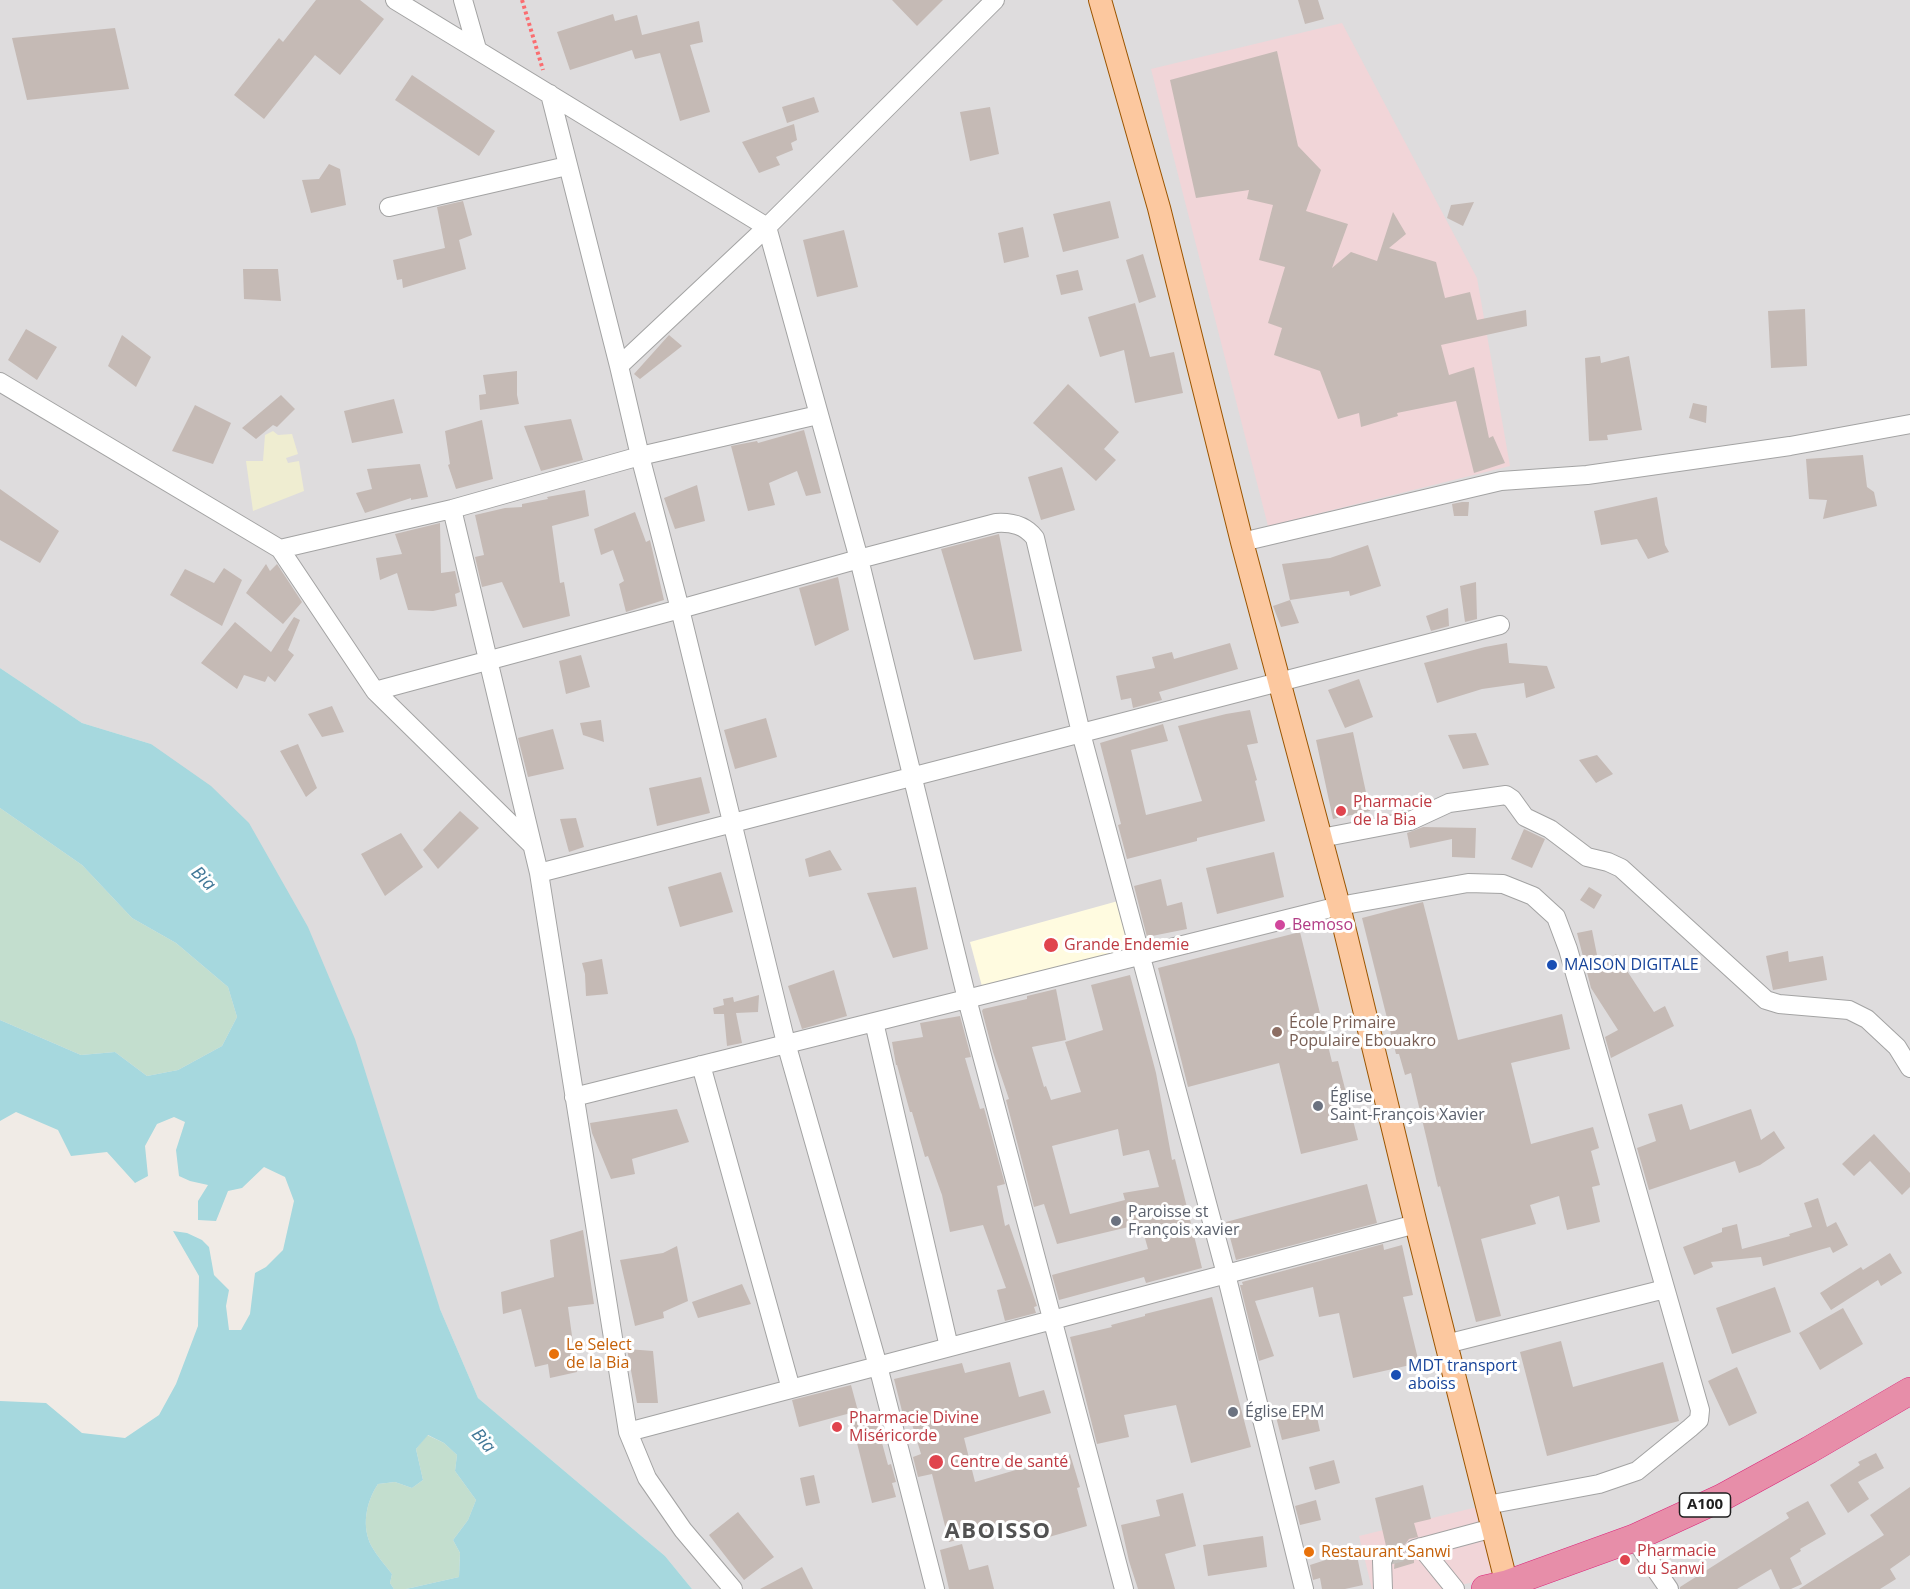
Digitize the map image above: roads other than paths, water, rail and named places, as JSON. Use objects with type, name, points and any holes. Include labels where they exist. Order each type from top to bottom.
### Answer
[{"type":"highway","name":"A100","points":[[1500,1587],[1634,1538],[1720,1498],[1800,1456],[1910,1391]]},
{"type":"main road","points":[[1100,0],[1159,208],[1242,542],[1339,906],[1493,1528],[1500,1587]]},
{"type":"street","points":[[395,0],[767,227],[859,559],[967,999],[1124,1589]]},
{"type":"street","points":[[463,0],[477,50]]},
{"type":"street","points":[[619,366],[767,227],[995,0]]},
{"type":"street","points":[[549,94],[680,609],[786,1043],[878,1366],[935,1589]]},
{"type":"street","points":[[389,207],[567,166]]},
{"type":"street","points":[[0,382],[280,549],[375,691],[532,844]]},
{"type":"street","points":[[280,549],[452,509],[640,456],[818,414]]},
{"type":"street","points":[[1242,542],[1501,481],[1587,475],[1790,446],[1910,424]]},
{"type":"street","points":[[452,509],[539,873],[628,1432],[647,1478],[683,1530],[733,1589]]},
{"type":"street","points":[[375,691],[996,523],[1017,524],[1029,530],[1035,538],[1081,733],[1226,1274],[1304,1589]]},
{"type":"street","points":[[539,873],[1500,625]]},
{"type":"street","points":[[1321,838],[1410,821],[1449,803],[1506,795],[1512,799],[1525,817],[1550,829],[1587,857],[1621,868],[1766,999],[1779,1004],[1849,1010],[1867,1019],[1897,1047],[1910,1068]]},
{"type":"street","points":[[574,1097],[1339,906],[1468,883],[1503,884],[1533,896],[1556,917],[1568,949],[1700,1410],[1699,1420],[1636,1471],[1599,1484],[1487,1505]]},
{"type":"street","points":[[874,1022],[949,1347]]},
{"type":"street","points":[[701,1065],[791,1389]]},
{"type":"street","points":[[628,1432],[1416,1224]]},
{"type":"street","points":[[1446,1344],[1665,1289]]},
{"type":"street","points":[[1455,1589],[1418,1548],[1493,1528]]},
{"type":"street","points":[[1634,1538],[1669,1589]]},
{"type":"street","points":[[1383,1589],[1382,1561],[1384,1557]]},
{"type":"water","name":"Bia","points":[[0,668],[82,723],[151,744],[211,786],[249,823],[308,927],[355,1039],[440,1309],[478,1398],[665,1556],[692,1589],[406,1589],[459,1577],[460,1553],[453,1540],[468,1520],[476,1500],[455,1471],[457,1455],[444,1443],[428,1435],[416,1449],[423,1480],[412,1488],[395,1482],[378,1484],[370,1499],[366,1515],[367,1531],[372,1547],[392,1574],[390,1583],[394,1589],[0,1589],[0,1401],[46,1403],[82,1433],[125,1438],[159,1415],[176,1384],[198,1326],[199,1276],[173,1231],[187,1233],[202,1240],[209,1247],[214,1275],[229,1290],[226,1306],[229,1330],[241,1330],[250,1314],[255,1273],[266,1267],[283,1250],[294,1201],[285,1177],[264,1167],[242,1188],[228,1191],[216,1221],[198,1220],[198,1201],[208,1185],[179,1176],[176,1150],[185,1122],[174,1117],[157,1124],[145,1146],[148,1176],[135,1183],[107,1152],[71,1156],[58,1130],[16,1112],[0,1121],[0,1020],[81,1055],[115,1052],[147,1076],[178,1070],[222,1046],[237,1017],[228,987],[176,943],[132,918],[82,865],[0,808]]},
{"type":"tunnel","points":[[1384,1557],[1415,1549]]},
{"type":"place","name":"Pharmacie de la Bia","points":[[1341,811]]},
{"type":"place","name":"Bemoso","points":[[1280,925]]},
{"type":"place","name":"Grande Endemie","points":[[1051,945]]},
{"type":"place","name":"MAISON DIGITALE","points":[[1552,965]]},
{"type":"place","name":"École Primaire Populaire Ebouakro","points":[[1277,1032]]},
{"type":"place","name":"Église Saint-François Xavier","points":[[1318,1106]]},
{"type":"place","name":"Paroisse st François xavier","points":[[1116,1221]]},
{"type":"place","name":"Le Select de la Bia","points":[[554,1354]]},
{"type":"place","name":"MDT transport aboiss","points":[[1396,1375]]},
{"type":"place","name":"Église EPM","points":[[1233,1412]]},
{"type":"place","name":"Pharmacie Divine Miséricorde","points":[[837,1427]]},
{"type":"place","name":"Centre de santé","points":[[936,1462]]},
{"type":"place","name":"Restaurant Sanwi","points":[[1309,1552]]},
{"type":"place","name":"Pharmacie du Sanwi","points":[[1625,1560]]},
{"type":"district","name":"ABOISSO","points":[[998,1532]]}]
